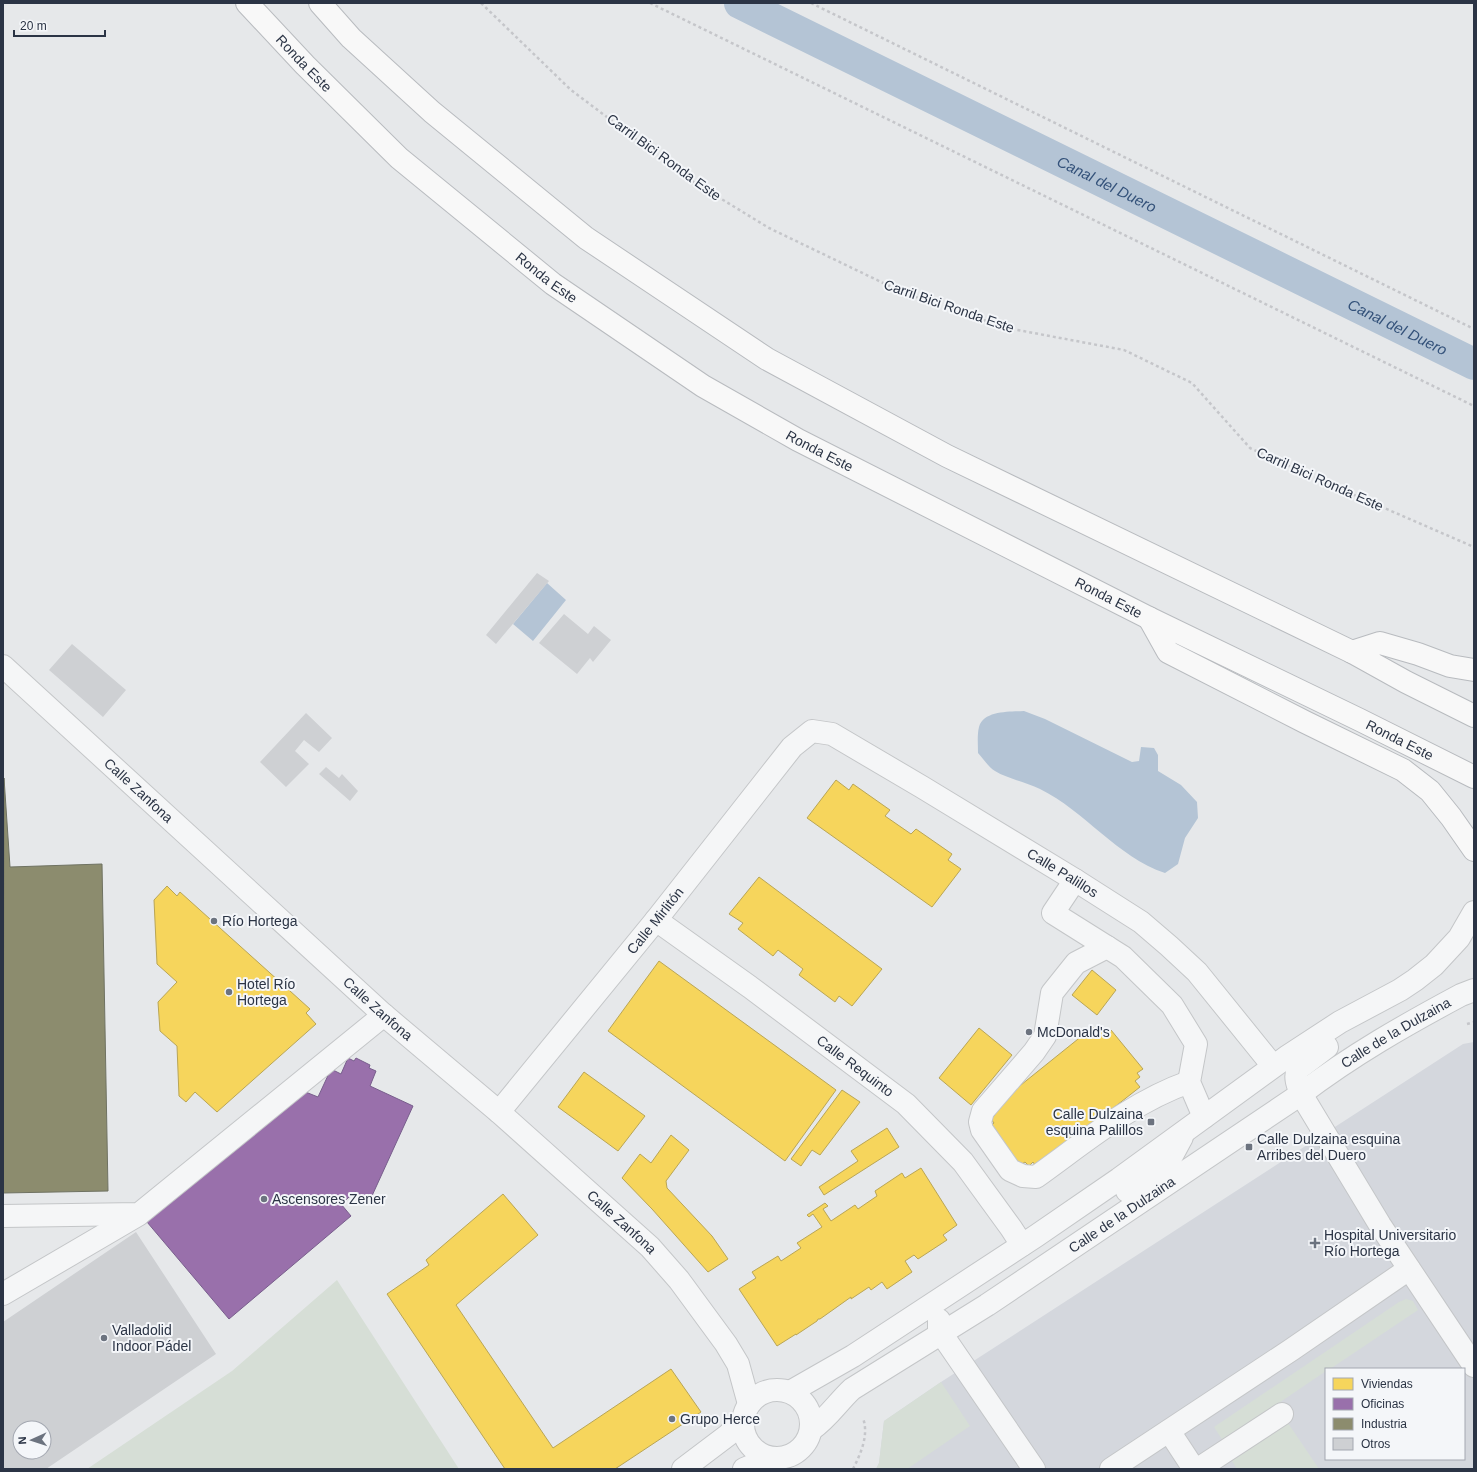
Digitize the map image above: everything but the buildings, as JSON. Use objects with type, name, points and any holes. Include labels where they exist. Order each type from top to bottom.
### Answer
[{"type":"highway","name":"Ronda Este","points":[[247,3],[305,65],[399,158],[553,284],[703,386],[798,440],[1149,618],[1474,777]]},
{"type":"highway","points":[[320,3],[351,38],[432,112],[586,238],[767,359],[947,456],[1352,652],[1406,682],[1474,716]]},
{"type":"highway","points":[[1149,618],[1168,652],[1402,770],[1430,791],[1451,817],[1474,850]]},
{"type":"highway","points":[[1352,652],[1380,644],[1418,654],[1450,666],[1474,670]]},
{"type":"street","name":"Calle Zanfona","points":[[3,666],[384,1015],[500,1112],[650,1247],[679,1280],[726,1344],[738,1364],[768,1390]]},
{"type":"street","name":"Calle Palillos","points":[[812,731],[832,734],[1075,880],[1141,922],[1170,946],[1197,972],[1273,1066]]},
{"type":"street","name":"Calle Mirlitón","points":[[500,1112],[656,920],[792,747],[812,731]]},
{"type":"street","points":[[1075,880],[1053,913],[1123,957],[1172,1005],[1196,1044],[1189,1082],[1204,1117]]},
{"type":"street","name":"Calle de la Dulzaina","points":[[790,1392],[841,1363],[1029,1241],[1107,1187],[1273,1066],[1340,1022],[1400,990],[1434,965],[1459,938],[1474,912]]},
{"type":"street","name":"Calle Requinto","points":[[656,920],[750,987],[906,1104],[963,1162],[1010,1228],[1029,1241]]},
{"type":"street","points":[[1107,947],[1076,963],[1052,993],[1045,1036],[1034,1052],[983,1111],[980,1122],[982,1130],[1010,1170],[1023,1176],[1036,1177],[1116,1118],[1171,1088],[1189,1082]]},
{"type":"street","name":"Calle de la Dulzaina","points":[[812,1429],[821,1423],[841,1399],[852,1389],[993,1301],[1301,1094],[1374,1043],[1461,995],[1474,990]]},
{"type":"street","name":"Calle de la Dulzaina","points":[[1301,1094],[1296,1077],[1296,1072],[1298,1069],[1312,1057],[1352,1031],[1358,1024],[1366,1009]]},
{"type":"street","points":[[3,1294],[139,1214],[384,1015]]},
{"type":"street","points":[[1301,1094],[1380,1225],[1474,1366]]},
{"type":"street","name":"Calle de la Dulzaina","points":[[941,1333],[939,1328],[939,1320],[947,1311],[1164,1166],[1186,1130]]},
{"type":"street","points":[[3,1216],[139,1214]]},
{"type":"street","points":[[1112,1469],[1409,1269]]},
{"type":"street","points":[[941,1333],[1034,1469]]},
{"type":"street","name":"Calle de la Dulzaina","points":[[841,1363],[856,1364],[868,1362],[910,1334],[941,1333]]},
{"type":"street","name":"Calle Zanfona","points":[[738,1364],[746,1412]]},
{"type":"street","points":[[683,1469],[728,1435],[746,1412],[768,1390],[790,1392],[800,1398],[807,1407],[811,1418],[812,1429],[808,1440],[802,1449],[792,1456],[781,1459],[770,1458],[759,1454],[745,1437],[742,1425],[746,1412]]},
{"type":"street","points":[[1198,1469],[1282,1414]]},
{"type":"street","points":[[1168,1431],[1194,1469]]},
{"type":"street","points":[[744,1469],[770,1458]]},
{"type":"path","name":"Carril Bici Ronda Este","points":[[480,3],[571,90],[692,181],[769,228],[911,296],[1007,328],[1124,350],[1192,383],[1250,448],[1474,547]]},
{"type":"path","points":[[650,3],[1474,406]]},
{"type":"path","points":[[811,3],[1474,329]]},
{"type":"path","points":[[853,1469],[865,1438],[866,1428],[862,1414]]},
{"type":"shaded area","name":"Hospital Universitario Río Hortega","points":[[1474,1042],[1474,1469],[876,1469],[879,1463],[884,1421],[941,1382],[1463,1044]]},
{"type":"shaded area","points":[[337,1280],[459,1469],[87,1469],[232,1371]]},
{"type":"shaded area","points":[[1406,1299],[1413,1301],[1418,1310],[1331,1368],[1325,1368],[1325,1372],[1223,1441],[1214,1427],[1399,1302]]},
{"type":"shaded area","points":[[941,1382],[970,1426],[907,1469],[876,1469],[879,1463],[884,1421]]},
{"type":"shaded area","points":[[1288,1423],[1319,1469],[1237,1469],[1232,1461]]},
{"type":"water","points":[[547,583],[566,600],[533,641],[513,624]]},
{"type":"water","points":[[1024,711],[1045,719],[1132,762],[1139,761],[1141,747],[1154,748],[1158,755],[1158,771],[1181,785],[1197,802],[1198,818],[1185,838],[1178,864],[1165,873],[1148,866],[1116,845],[1072,809],[1056,798],[1040,789],[1000,774],[990,767],[978,753],[978,730],[982,721],[986,717],[998,713]]},
{"type":"waterway","name":"Canal del Duero","points":[[740,3],[1474,364]]},
{"type":"place","name":"Río Hortega","points":[[214,921]]},
{"type":"place","name":"Hotel Río Hortega","points":[[229,992]]},
{"type":"place","name":"McDonald's","points":[[1029,1032]]},
{"type":"place","name":"Calle Dulzaina esquina Palillos","points":[[1151,1122]]},
{"type":"place","name":"Calle Dulzaina esquina Arribes del Duero","points":[[1249,1147]]},
{"type":"place","name":"Ascensores Zener","points":[[264,1199]]},
{"type":"place","name":"Hospital Universitario Río Hortega","points":[[1315,1243]]},
{"type":"place","name":"Valladolid Indoor Pádel","points":[[104,1338]]},
{"type":"place","name":"Grupo Herce","points":[[672,1419]]}]
